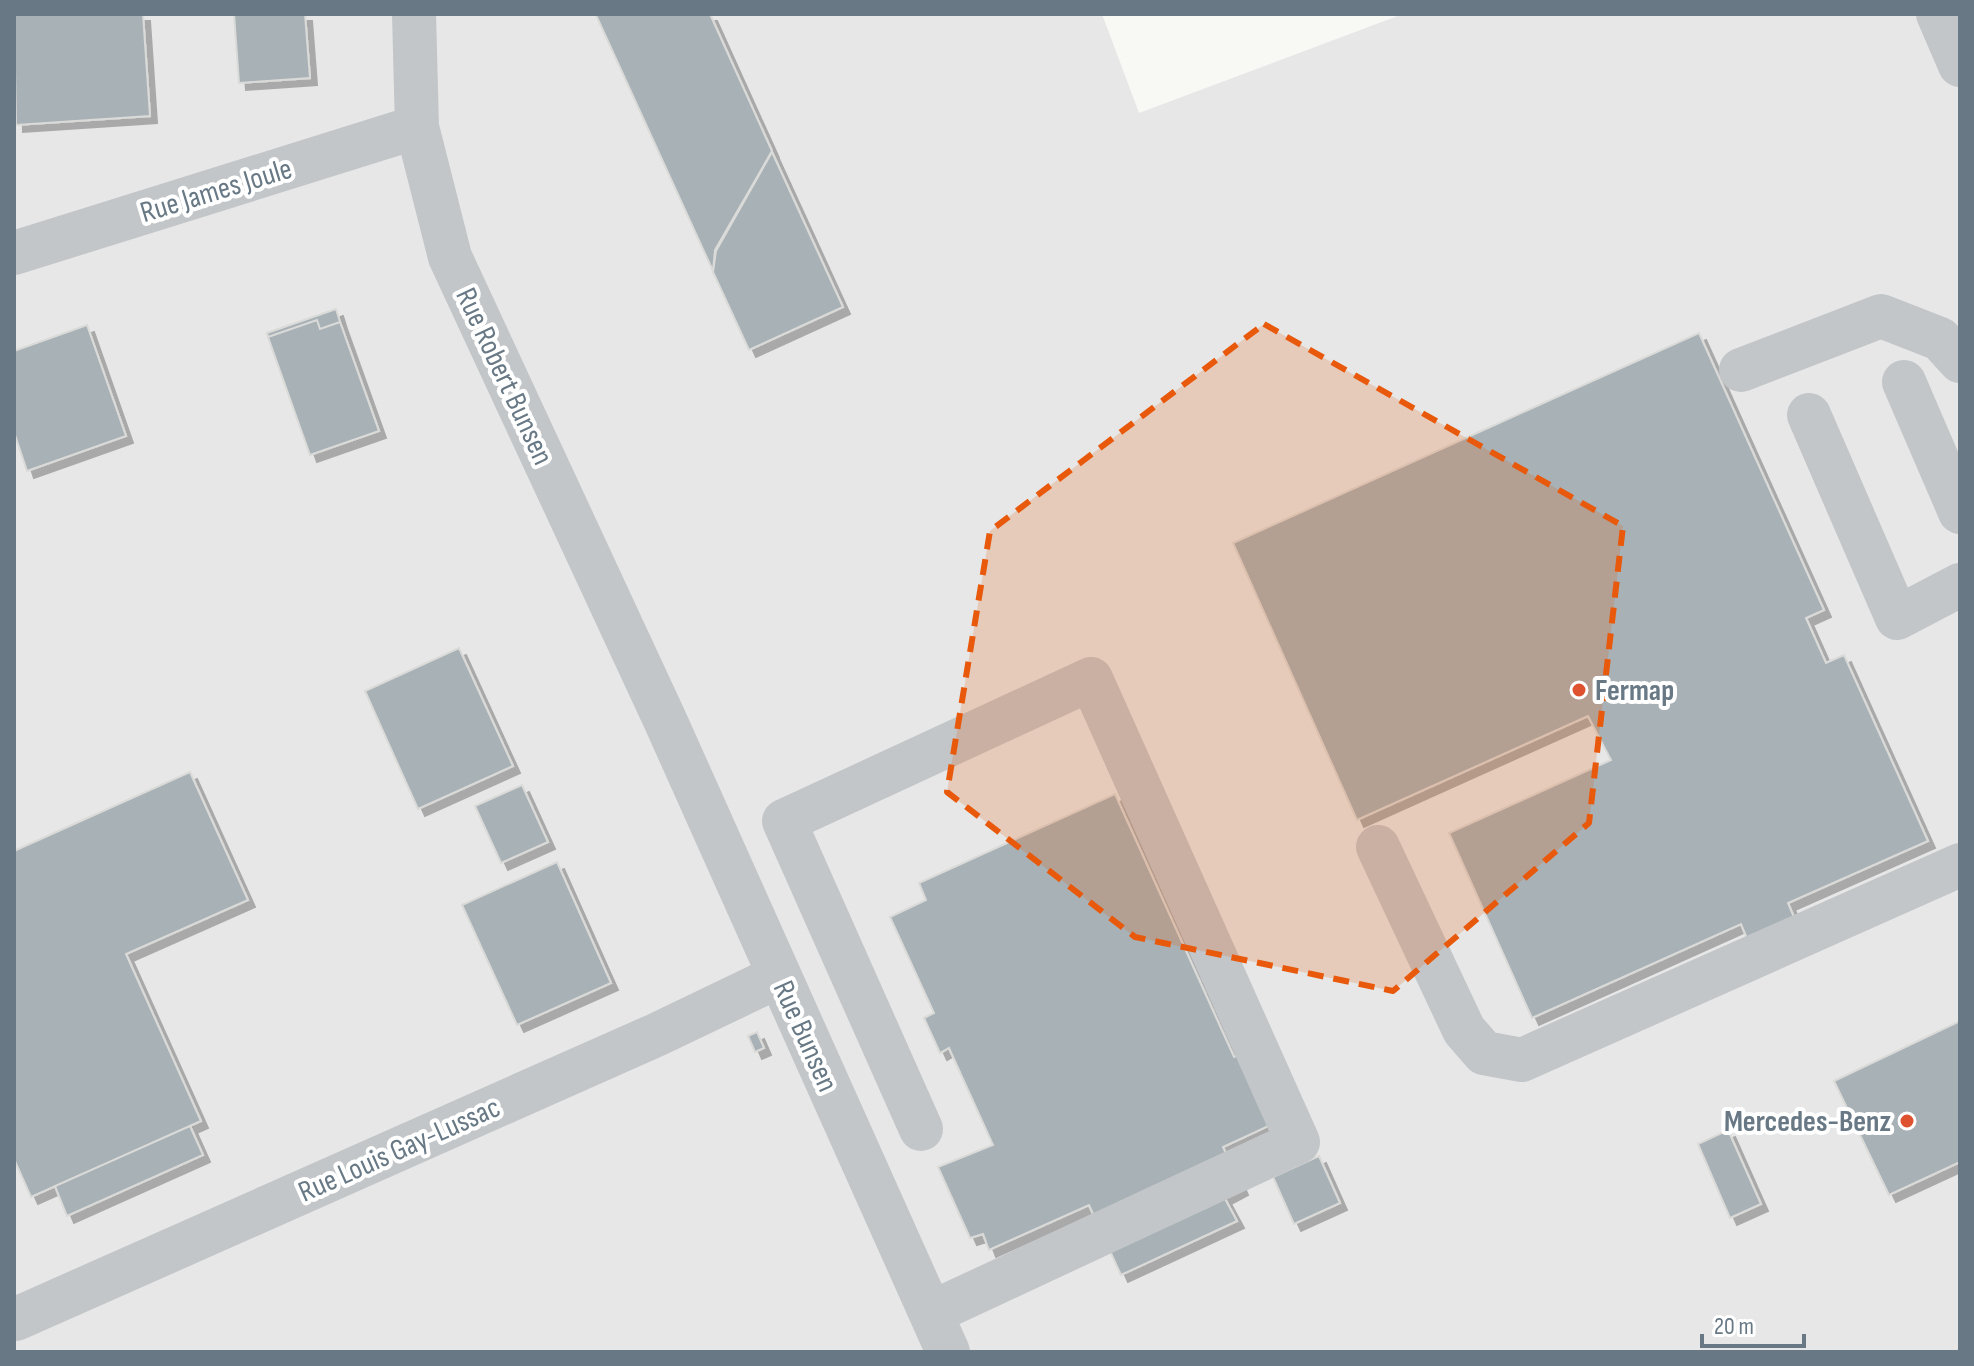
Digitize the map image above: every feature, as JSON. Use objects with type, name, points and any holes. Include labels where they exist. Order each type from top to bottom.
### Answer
[{"type":"street","name":"Rue Robert Bunsen","points":[[414,14],[417,127],[450,257],[665,720]]},
{"type":"street","points":[[1938,14],[1960,65]]},
{"type":"street","name":"Rue James Joule","points":[[14,253],[417,127]]},
{"type":"street","points":[[1741,370],[1881,316],[1940,339],[1960,361]]},
{"type":"street","points":[[1904,382],[1960,512]]},
{"type":"street","points":[[1809,415],[1897,618],[1960,585]]},
{"type":"street","points":[[921,1129],[784,821],[1091,679],[1298,1142],[931,1313]]},
{"type":"street","name":"Rue Bunsen","points":[[665,720],[948,1352]]},
{"type":"street","points":[[1378,847],[1464,1030],[1484,1053],[1522,1060],[1960,865]]},
{"type":"street","points":[[758,928],[818,898]]},
{"type":"street","name":"Rue Louis Gay-Lussac","points":[[16,1319],[656,1035],[779,976]]},
{"type":"highlighted area","points":[[1264,324],[1623,526],[1589,823],[1393,991],[1135,937],[947,792],[990,531]]},
{"type":"shaded area","points":[[14,14],[1102,14],[1139,113],[1403,14],[1960,14],[1960,1352],[14,1352]]},
{"type":"building","points":[[14,14],[143,14],[150,116],[16,125]]},
{"type":"building","points":[[234,14],[305,14],[310,78],[239,83]]},
{"type":"building","points":[[710,14],[772,151],[715,250],[713,271],[596,15]]},
{"type":"building","points":[[772,152],[843,307],[749,350],[713,272],[716,251]]},
{"type":"building","points":[[336,309],[340,322],[320,329],[317,320],[268,337],[267,333]]},
{"type":"building","points":[[317,320],[320,329],[340,322],[379,431],[310,455],[268,337]]},
{"type":"building","points":[[87,325],[126,436],[27,471],[14,432],[14,351]]},
{"type":"building","name":"Fermap","points":[[1699,333],[1824,610],[1806,618],[1826,663],[1844,655],[1928,841],[1788,903],[1796,922],[1749,943],[1741,924],[1532,1018],[1449,833],[1611,760],[1588,716],[1357,820],[1233,543]]},
{"type":"building","points":[[459,648],[513,766],[418,809],[365,691]]},
{"type":"building","points":[[190,772],[248,900],[126,954],[201,1121],[31,1197],[14,1159],[14,851]]},
{"type":"building","points":[[522,785],[548,842],[501,863],[475,806]]},
{"type":"building","points":[[1115,794],[1234,1057],[1247,1051],[1279,1121],[1223,1147],[1241,1188],[1224,1197],[1237,1221],[1121,1275],[1089,1205],[989,1250],[983,1234],[970,1238],[938,1167],[993,1145],[949,1048],[940,1053],[924,1018],[934,1013],[890,917],[926,900],[919,883]]},
{"type":"building","points":[[557,862],[611,983],[517,1025],[462,905]]},
{"type":"building","name":"Mercedes-Benz","points":[[1960,1021],[1960,1162],[1889,1195],[1834,1081]]},
{"type":"building","points":[[757,1032],[764,1048],[755,1052],[748,1036]]},
{"type":"building","points":[[190,1126],[203,1155],[67,1216],[55,1186]]},
{"type":"building","points":[[1728,1130],[1761,1204],[1730,1218],[1698,1144]]},
{"type":"building","points":[[1319,1156],[1340,1203],[1294,1224],[1273,1177]]},
{"type":"place","name":"Fermap","points":[[1579,690]]},
{"type":"place","name":"Mercedes-Benz","points":[[1907,1121]]}]
